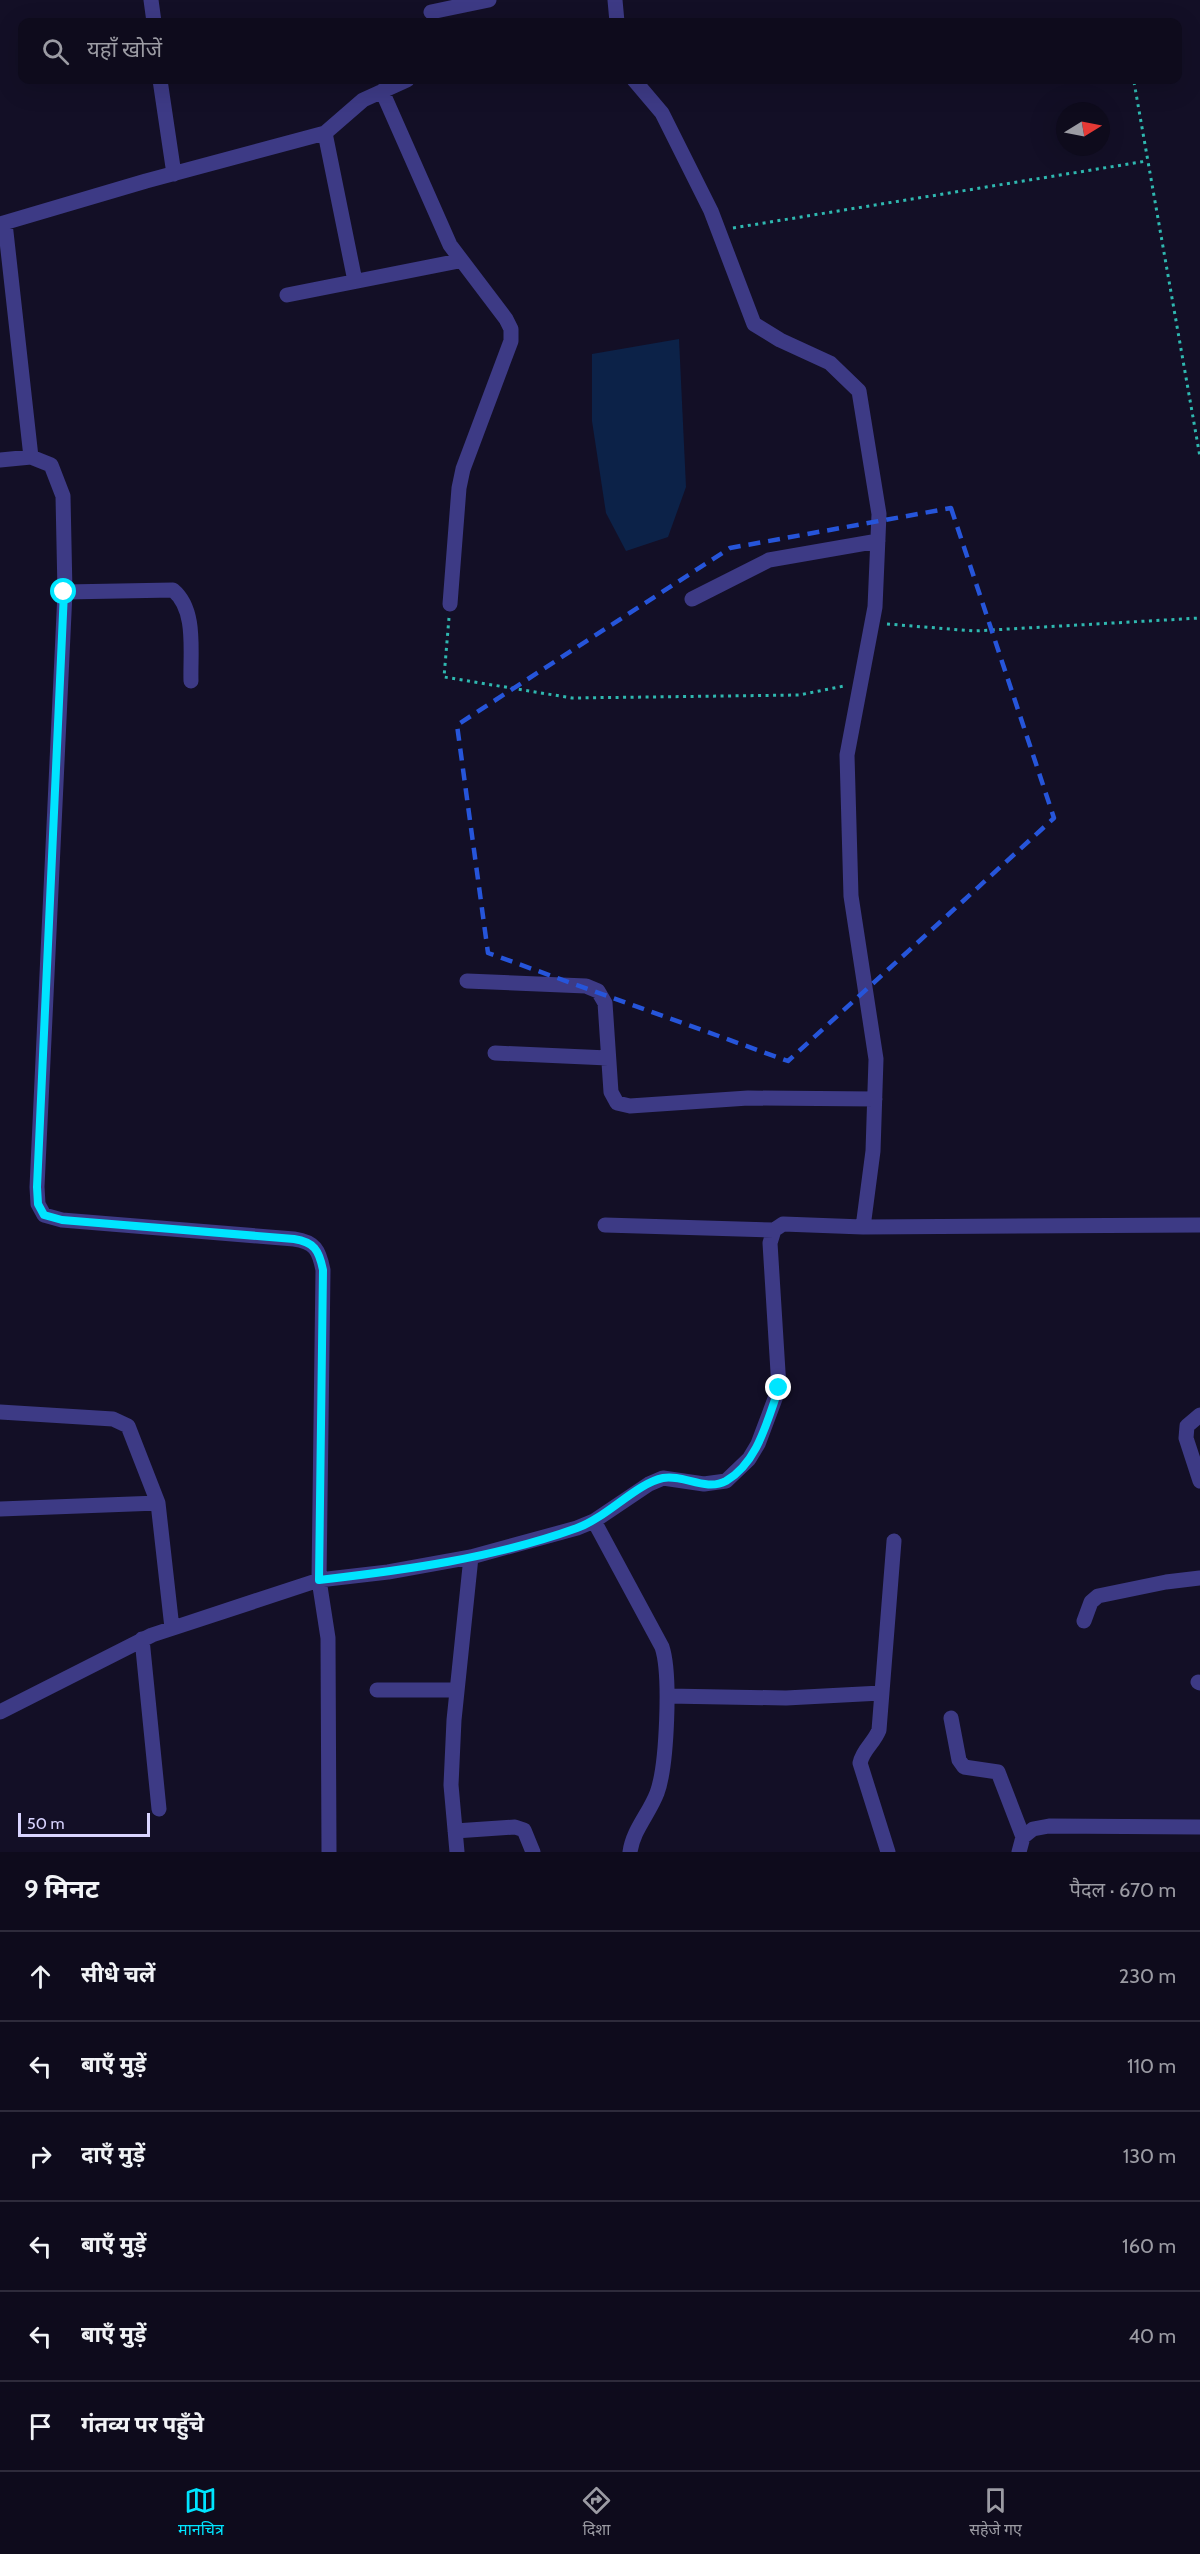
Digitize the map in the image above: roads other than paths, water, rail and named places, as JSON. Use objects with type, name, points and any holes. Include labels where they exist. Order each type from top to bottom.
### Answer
[{"type":"street","points":[[151,0],[153,18]]},
{"type":"street","points":[[431,12],[489,0]]},
{"type":"street","points":[[615,0],[617,18]]},
{"type":"street","points":[[161,84],[174,174]]},
{"type":"street","points":[[31,457],[2,224],[325,133],[363,100],[398,84]]},
{"type":"street","points":[[637,84],[662,113],[711,211],[716,230],[754,324],[780,340],[830,363],[859,391],[879,514],[872,623],[846,776],[851,896],[874,1035],[873,1151],[863,1227]]},
{"type":"street","points":[[382,91],[450,245],[459,261],[506,318],[511,329],[511,340],[463,469],[459,488],[450,604]]},
{"type":"street","points":[[325,133],[356,281]]},
{"type":"street","points":[[287,295],[459,261]]},
{"type":"street","points":[[0,460],[31,457],[51,465],[63,496],[64,592],[38,1204],[44,1215],[62,1220],[294,1239],[308,1241],[319,1250],[323,1270],[319,1580],[328,1638],[328,1852]]},
{"type":"street","points":[[692,599],[769,560],[878,541]]},
{"type":"street","points":[[64,592],[173,590],[183,598],[188,612],[191,681]]},
{"type":"street","points":[[467,981],[586,986],[597,992],[605,1003],[611,1092],[617,1103],[630,1107],[748,1098],[875,1099]]},
{"type":"street","points":[[495,1053],[608,1058]]},
{"type":"street","points":[[605,1226],[774,1230],[783,1224],[863,1227],[1200,1225]]},
{"type":"street","points":[[0,1712],[142,1640],[171,1628],[319,1580],[388,1572],[471,1557],[577,1528],[594,1521],[649,1484],[663,1478],[704,1484],[726,1481],[754,1452],[779,1388],[770,1243],[774,1230]]},
{"type":"street","points":[[0,1412],[113,1419],[128,1426],[158,1503],[171,1628]]},
{"type":"street","points":[[1200,1415],[1187,1426],[1186,1438],[1200,1481]]},
{"type":"street","points":[[0,1509],[158,1503]]},
{"type":"street","points":[[594,1521],[662,1647],[667,1662],[668,1696],[660,1784],[636,1833],[630,1852]]},
{"type":"street","points":[[888,1852],[860,1763],[863,1752],[876,1739],[879,1730],[894,1541]]},
{"type":"street","points":[[457,1852],[451,1785],[457,1690],[471,1557]]},
{"type":"street","points":[[1084,1621],[1091,1602],[1098,1596],[1166,1582],[1200,1578]]},
{"type":"street","points":[[142,1640],[159,1809]]},
{"type":"street","points":[[377,1690],[457,1690]]},
{"type":"street","points":[[668,1696],[786,1698],[881,1693]]},
{"type":"street","points":[[951,1718],[959,1760],[964,1767],[998,1772],[1023,1836],[1019,1852]]},
{"type":"street","points":[[1023,1836],[1033,1829],[1049,1826],[1200,1827]]},
{"type":"street","points":[[455,1831],[514,1827],[524,1830],[533,1852]]},
{"type":"water","points":[[679,339],[686,487],[668,537],[626,551],[606,513],[592,421],[592,354]]}]
